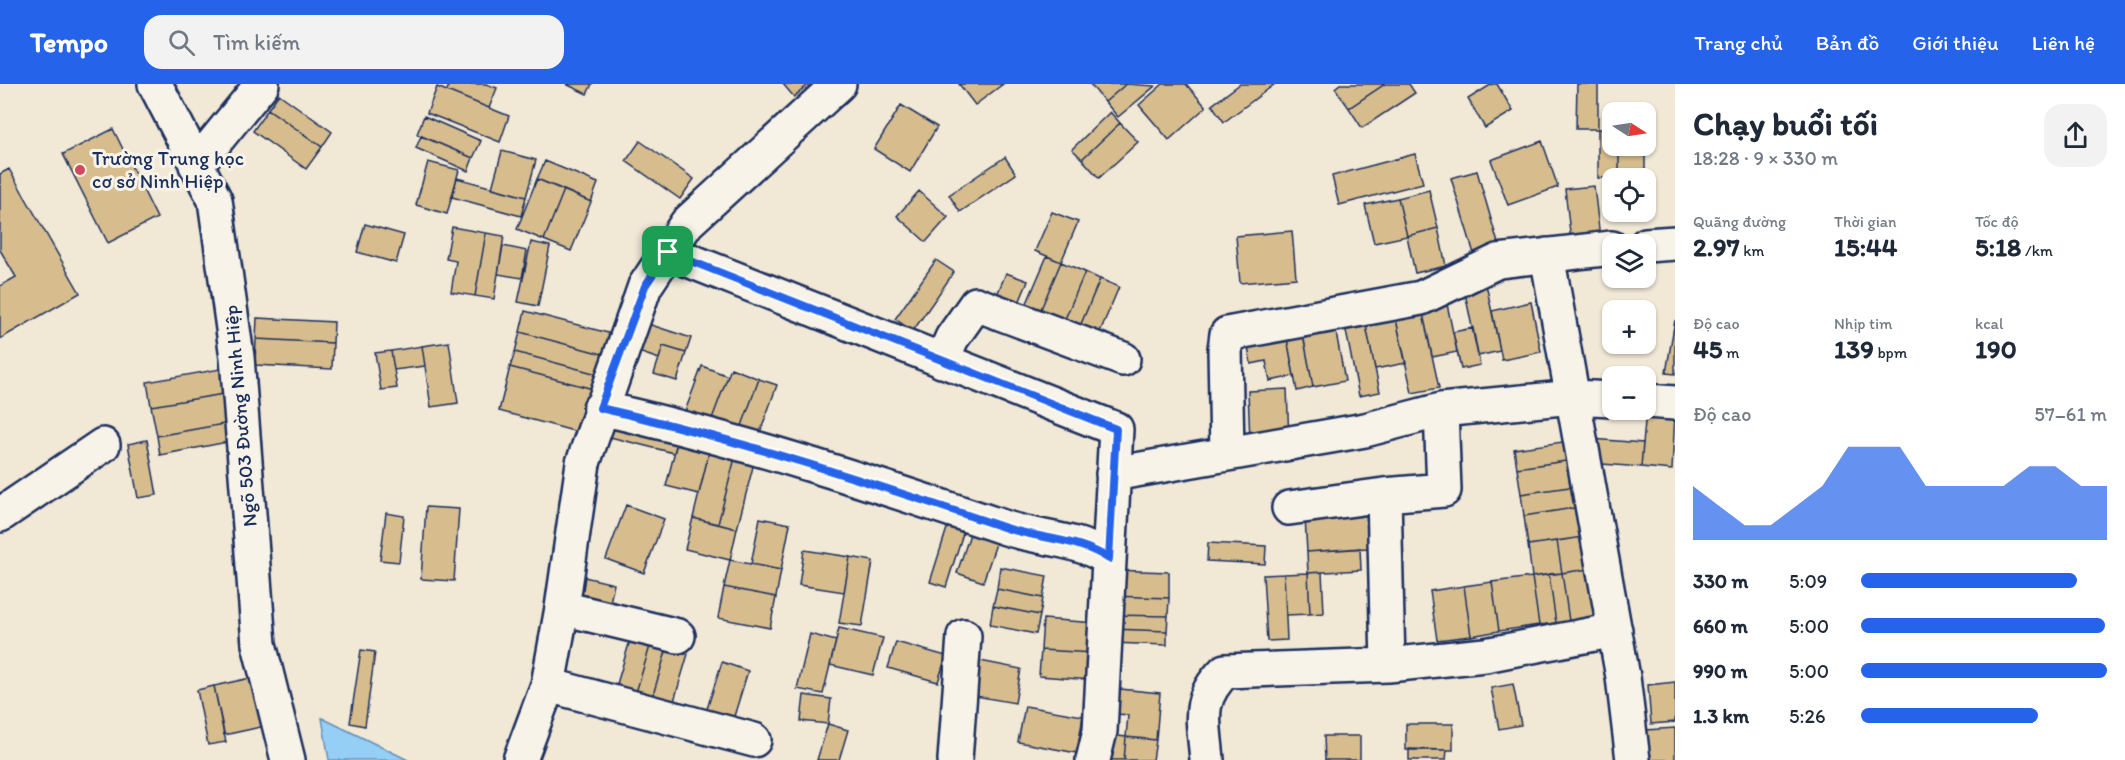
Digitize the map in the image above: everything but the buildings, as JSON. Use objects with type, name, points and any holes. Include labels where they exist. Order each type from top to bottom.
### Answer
[{"type":"street","name":"Ngõ 503 Đường Ninh Hiệp","points":[[155,84],[215,200],[237,357],[259,644],[288,760]]},
{"type":"street","points":[[196,165],[262,84]]},
{"type":"street","points":[[520,760],[548,685],[562,608],[582,463],[645,286],[687,223],[839,84]]},
{"type":"street","points":[[1656,244],[1675,243]]},
{"type":"street","points":[[1227,453],[1225,349],[1227,334],[1421,298],[1498,261],[1602,249]]},
{"type":"street","points":[[668,252],[1116,429],[1100,731],[1093,760]]},
{"type":"street","points":[[1547,255],[1615,630],[1628,758]]},
{"type":"street","points":[[942,361],[952,338],[976,304],[1123,358]]},
{"type":"street","points":[[1113,474],[1365,430],[1441,410],[1573,397],[1602,398]]},
{"type":"street","points":[[1656,402],[1675,403]]},
{"type":"street","points":[[600,408],[728,439],[1012,530],[1095,549],[1109,559]]},
{"type":"street","points":[[1289,508],[1384,495],[1444,490],[1441,410]]},
{"type":"street","points":[[0,515],[103,445]]},
{"type":"street","points":[[1384,495],[1388,665]]},
{"type":"street","points":[[562,608],[678,636]]},
{"type":"street","points":[[1207,760],[1202,705],[1211,686],[1225,671],[1388,665],[1485,655],[1615,630]]},
{"type":"street","points":[[956,760],[964,636]]},
{"type":"street","points":[[548,685],[754,740]]},
{"type":"water","points":[[322,718],[408,760],[329,760]]},
{"type":"place","name":"Trường Trung học cơ sở Ninh Hiệp","points":[[80,170]]},
{"type":"route","points":[[668,252],[1116,429],[1109,559],[1095,549],[1012,530],[838,472],[728,439],[600,408],[645,286],[668,252]]}]
